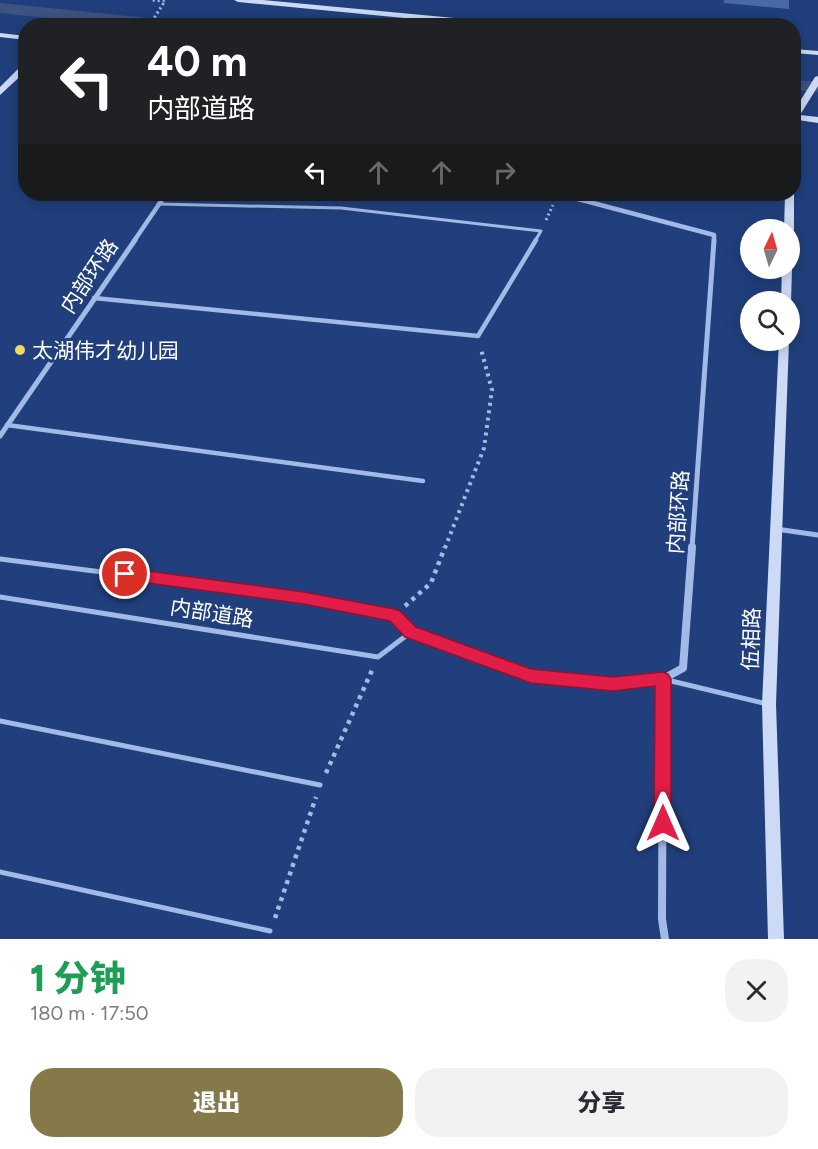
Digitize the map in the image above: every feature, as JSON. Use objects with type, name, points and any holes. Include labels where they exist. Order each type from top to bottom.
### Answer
[{"type":"street","points":[[238,0],[432,18]]},
{"type":"street","points":[[0,35],[18,37]]},
{"type":"street","points":[[801,52],[818,53]]},
{"type":"street","points":[[0,92],[18,74]]},
{"type":"street","points":[[801,105],[818,79]]},
{"type":"street","points":[[801,119],[818,120]]},
{"type":"street","name":"内部环路","points":[[0,436],[160,201]]},
{"type":"street","name":"内部环路","points":[[585,201],[714,235],[683,668],[663,679]]},
{"type":"street","points":[[789,219],[790,201]]},
{"type":"street","name":"伍相路","points":[[776,939],[769,704],[784,351]]},
{"type":"street","points":[[776,529],[818,535]]},
{"type":"street","points":[[663,679],[663,919],[665,939]]},
{"type":"lane","points":[[94,298],[478,336],[541,231],[341,208],[158,204]]},
{"type":"lane","points":[[8,425],[423,481]]},
{"type":"lane","name":"内部道路","points":[[0,558],[304,598],[394,616]]},
{"type":"lane","name":"内部道路","points":[[0,597],[378,657],[411,632]]},
{"type":"lane","points":[[394,616],[411,632],[531,676],[613,684],[663,679],[769,704]]},
{"type":"lane","points":[[0,721],[320,785]]},
{"type":"lane","points":[[0,872],[270,931]]},
{"type":"path","points":[[150,0],[165,1],[154,18]]},
{"type":"path","points":[[541,231],[554,203]]},
{"type":"path","points":[[394,616],[431,583],[484,448],[492,390],[478,336]]},
{"type":"building","points":[[724,0],[789,0],[789,9],[724,3]]},
{"type":"waterway","points":[[0,8],[99,18]]},
{"type":"waterway","points":[[801,86],[818,87]]},
{"type":"place","name":"太湖伟才幼儿园","points":[[20,350]]},
{"type":"route","points":[[125,574],[304,598],[394,616],[411,632],[531,676],[613,684],[663,679],[663,823]]}]
